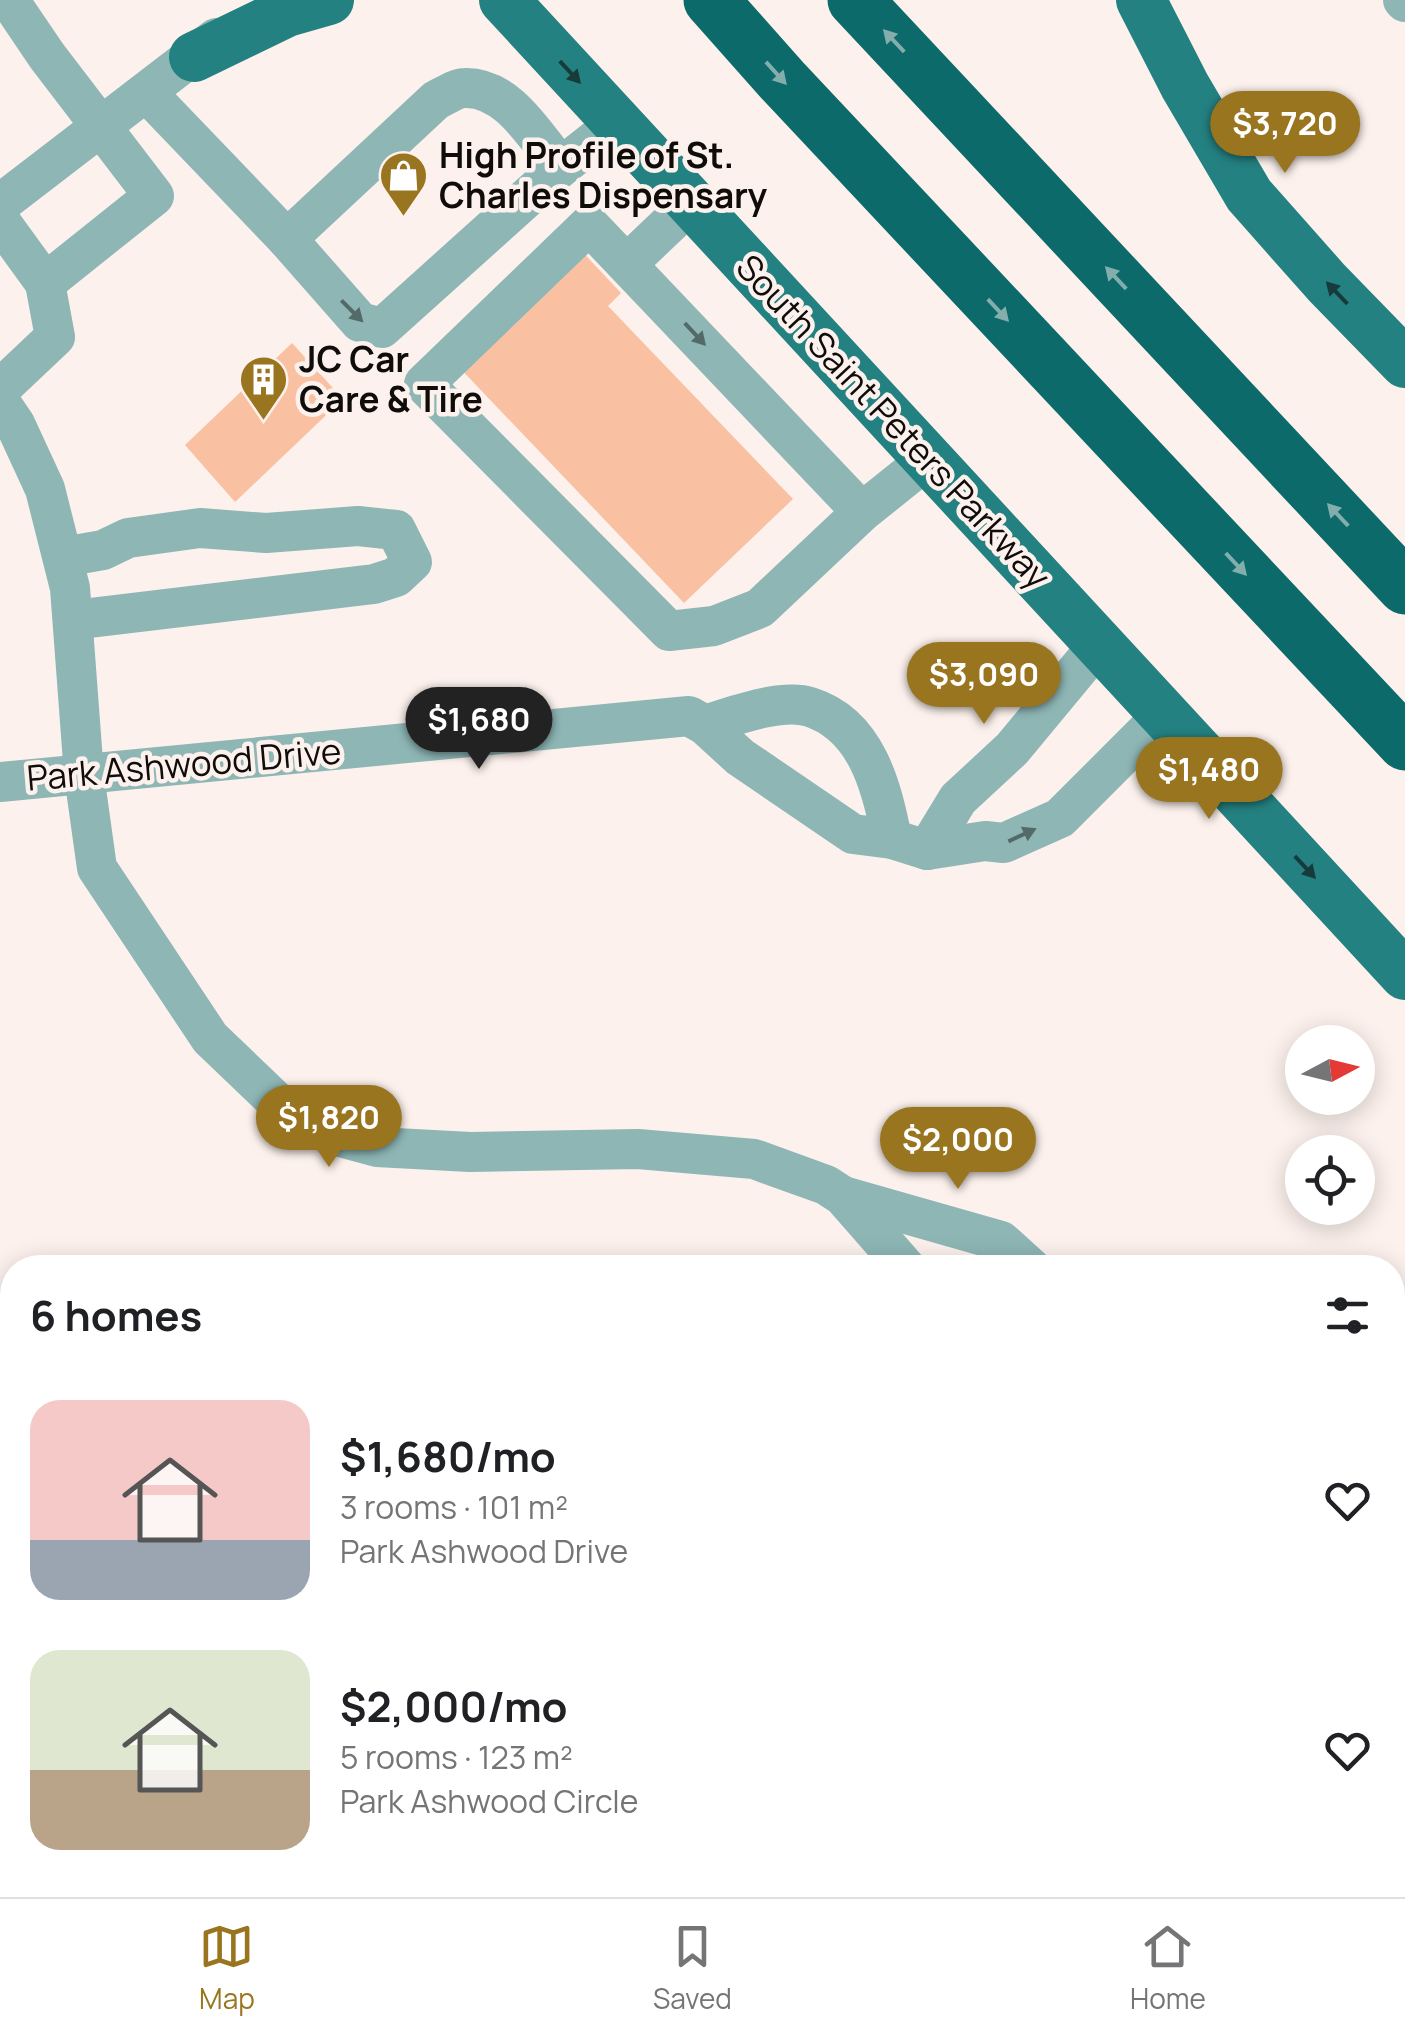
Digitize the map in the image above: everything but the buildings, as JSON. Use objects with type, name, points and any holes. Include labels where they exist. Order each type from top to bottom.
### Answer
[{"type":"highway","points":[[711,0],[1405,743]]},
{"type":"highway","points":[[855,0],[1405,586]]},
{"type":"main road","points":[[194,57],[287,12],[330,0]]},
{"type":"main road","points":[[466,0],[509,6]]},
{"type":"main road","points":[[1141,0],[1248,195],[1326,283],[1405,363]]},
{"type":"main road","name":"South Saint Peters Parkway","points":[[509,6],[1405,975]]},
{"type":"street","points":[[8,0],[154,196],[45,283]]},
{"type":"street","points":[[0,204],[194,57],[261,0]]},
{"type":"street","points":[[287,238],[436,100],[462,88],[483,90],[504,100],[562,167]]},
{"type":"street","points":[[147,93],[287,238],[360,322],[382,328],[618,122]]},
{"type":"street","points":[[628,263],[691,203]]},
{"type":"street","points":[[0,221],[45,283],[56,337],[0,389]]},
{"type":"street","points":[[862,512],[590,225],[424,384],[669,631],[714,626],[760,608],[862,512],[928,459]]},
{"type":"street","points":[[0,402],[46,489],[70,588],[84,775],[97,868],[210,1038],[282,1106],[330,1134],[377,1148],[470,1152],[638,1148],[754,1158],[826,1185],[843,1196],[895,1255]]},
{"type":"street","points":[[63,557],[103,550],[128,538],[200,528],[266,534],[358,526],[396,530],[412,562],[396,577],[374,584],[72,620]]},
{"type":"street","points":[[910,844],[1012,749],[1099,644]]},
{"type":"street","points":[[910,844],[870,760],[853,737],[831,718],[810,707],[790,705],[742,713],[705,725],[740,757],[853,834],[910,844],[1004,843],[1060,818],[1164,714]]},
{"type":"street","name":"Park Ashwood Drive","points":[[0,782],[690,716],[705,725]]},
{"type":"street","points":[[843,1196],[1001,1241],[1017,1255]]},
{"type":"place","name":"High Profile of St. Charles Dispensary","points":[[404,218]]},
{"type":"place","name":"JC Car Care & Tire","points":[[264,422]]}]
